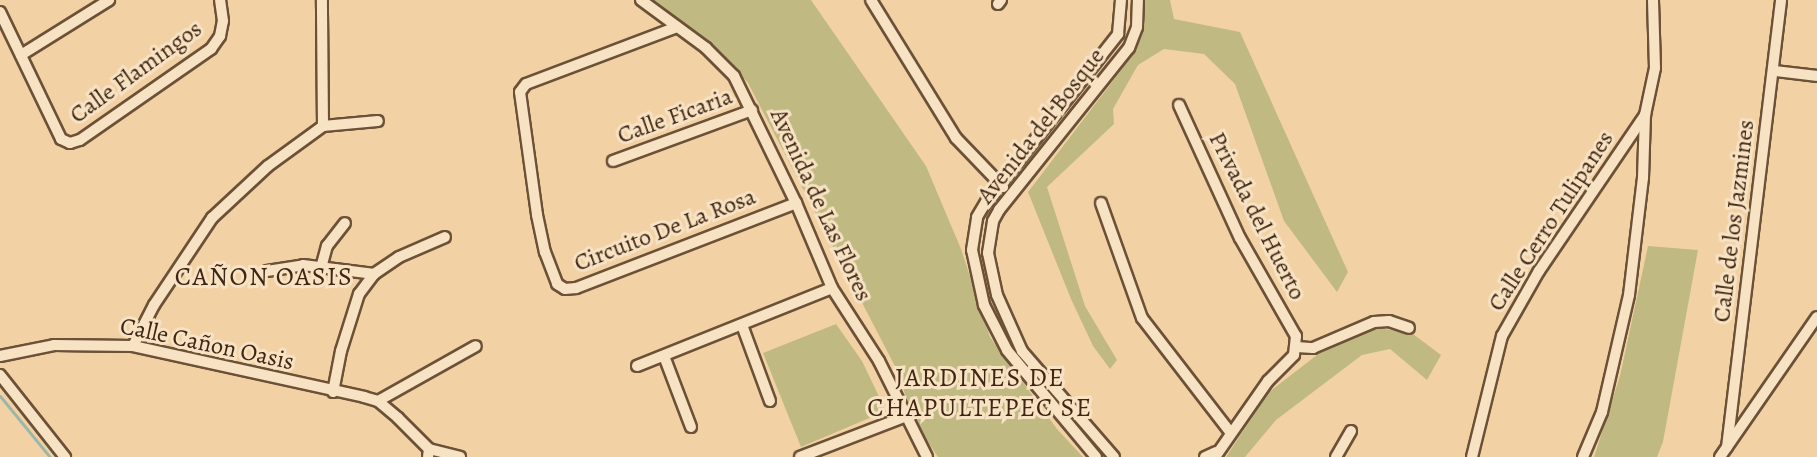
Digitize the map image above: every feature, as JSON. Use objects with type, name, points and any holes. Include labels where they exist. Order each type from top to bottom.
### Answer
[{"type":"street","points":[[21,55],[108,0]]},
{"type":"street","name":"Calle Flamingos","points":[[0,12],[61,139],[70,144],[80,141],[211,49],[222,28],[220,0]]},
{"type":"street","points":[[322,0],[323,126]]},
{"type":"street","name":"Avenida de Las Flores","points":[[641,0],[706,48],[734,76],[796,203],[832,288],[879,362],[904,417],[927,457]]},
{"type":"street","points":[[871,0],[956,138],[1010,194]]},
{"type":"street","name":"Avenida del Bosque","points":[[1096,457],[1007,350],[984,305],[972,250],[977,217],[999,183],[1118,34],[1120,0]]},
{"type":"street","name":"Avenida del Bosque","points":[[1114,457],[1022,351],[997,295],[988,253],[993,220],[1010,194],[1081,112],[1129,48],[1137,27],[1138,0]]},
{"type":"street","points":[[1583,457],[1602,412],[1629,295],[1643,177],[1645,115],[1655,68],[1653,0]]},
{"type":"street","name":"Calle de los Jazmines","points":[[1727,447],[1775,71],[1781,0]]},
{"type":"street","name":"Circuito De La Rosa","points":[[677,27],[526,84],[520,92],[539,224],[557,284],[565,289],[576,288],[796,203]]},
{"type":"street","points":[[1775,71],[1817,76]]},
{"type":"street","name":"Privada del Huerto","points":[[1179,105],[1240,238],[1296,336],[1297,347]]},
{"type":"street","name":"Calle Ficaria","points":[[613,161],[752,110]]},
{"type":"street","name":"Calle Cerro Tulipanes","points":[[1472,457],[1502,336],[1539,271],[1645,115]]},
{"type":"street","points":[[133,346],[154,305],[212,218],[268,166],[323,126],[378,122]]},
{"type":"street","points":[[1101,203],[1142,318],[1230,432]]},
{"type":"street","points":[[321,268],[327,246],[345,223]]},
{"type":"street","points":[[333,393],[350,316],[359,294],[374,274],[399,257],[445,237]]},
{"type":"street","points":[[267,271],[284,266],[374,274]]},
{"type":"street","points":[[637,366],[832,288]]},
{"type":"street","points":[[1720,457],[1817,317]]},
{"type":"street","points":[[1205,457],[1216,455],[1230,432],[1297,347],[1313,348],[1374,322],[1389,321],[1409,328]]},
{"type":"street","points":[[742,325],[770,401]]},
{"type":"street","name":"Calle Cañon Oasis","points":[[0,356],[54,345],[133,346],[378,402]]},
{"type":"street","points":[[460,457],[428,453],[378,402],[476,346]]},
{"type":"street","points":[[664,356],[691,427]]},
{"type":"street","points":[[0,375],[65,457]]},
{"type":"street","points":[[800,457],[904,417]]},
{"type":"street","points":[[1336,457],[1351,430]]},
{"type":"shaded area","points":[[652,0],[811,0],[926,166],[961,249],[990,337],[1057,429],[1083,457],[938,457],[913,420],[898,372],[748,83],[722,54]]},
{"type":"shaded area","points":[[1141,0],[1170,0],[1174,19],[1240,32],[1348,272],[1337,292],[1284,221],[1235,84],[1204,54],[1164,49],[1138,65],[1113,109],[1114,124],[1047,187],[1085,306],[1117,360],[1110,369],[1093,346],[1071,299],[1028,192],[1135,52],[1145,24]]},
{"type":"shaded area","points":[[1648,246],[1698,250],[1663,442],[1657,457],[1594,457],[1620,376]]},
{"type":"shaded area","points":[[836,324],[862,361],[886,411],[801,447],[763,353]]},
{"type":"shaded area","points":[[1368,326],[1413,334],[1441,355],[1427,380],[1390,349],[1362,355],[1276,420],[1245,457],[1226,457],[1269,392],[1326,348]]},
{"type":"waterway","points":[[0,396],[50,457]]},
{"type":"district","name":"CAÑON OASIS","points":[[264,277]]},
{"type":"district","name":"JARDINES DE CHAPULTEPEC SE","points":[[980,393]]}]
